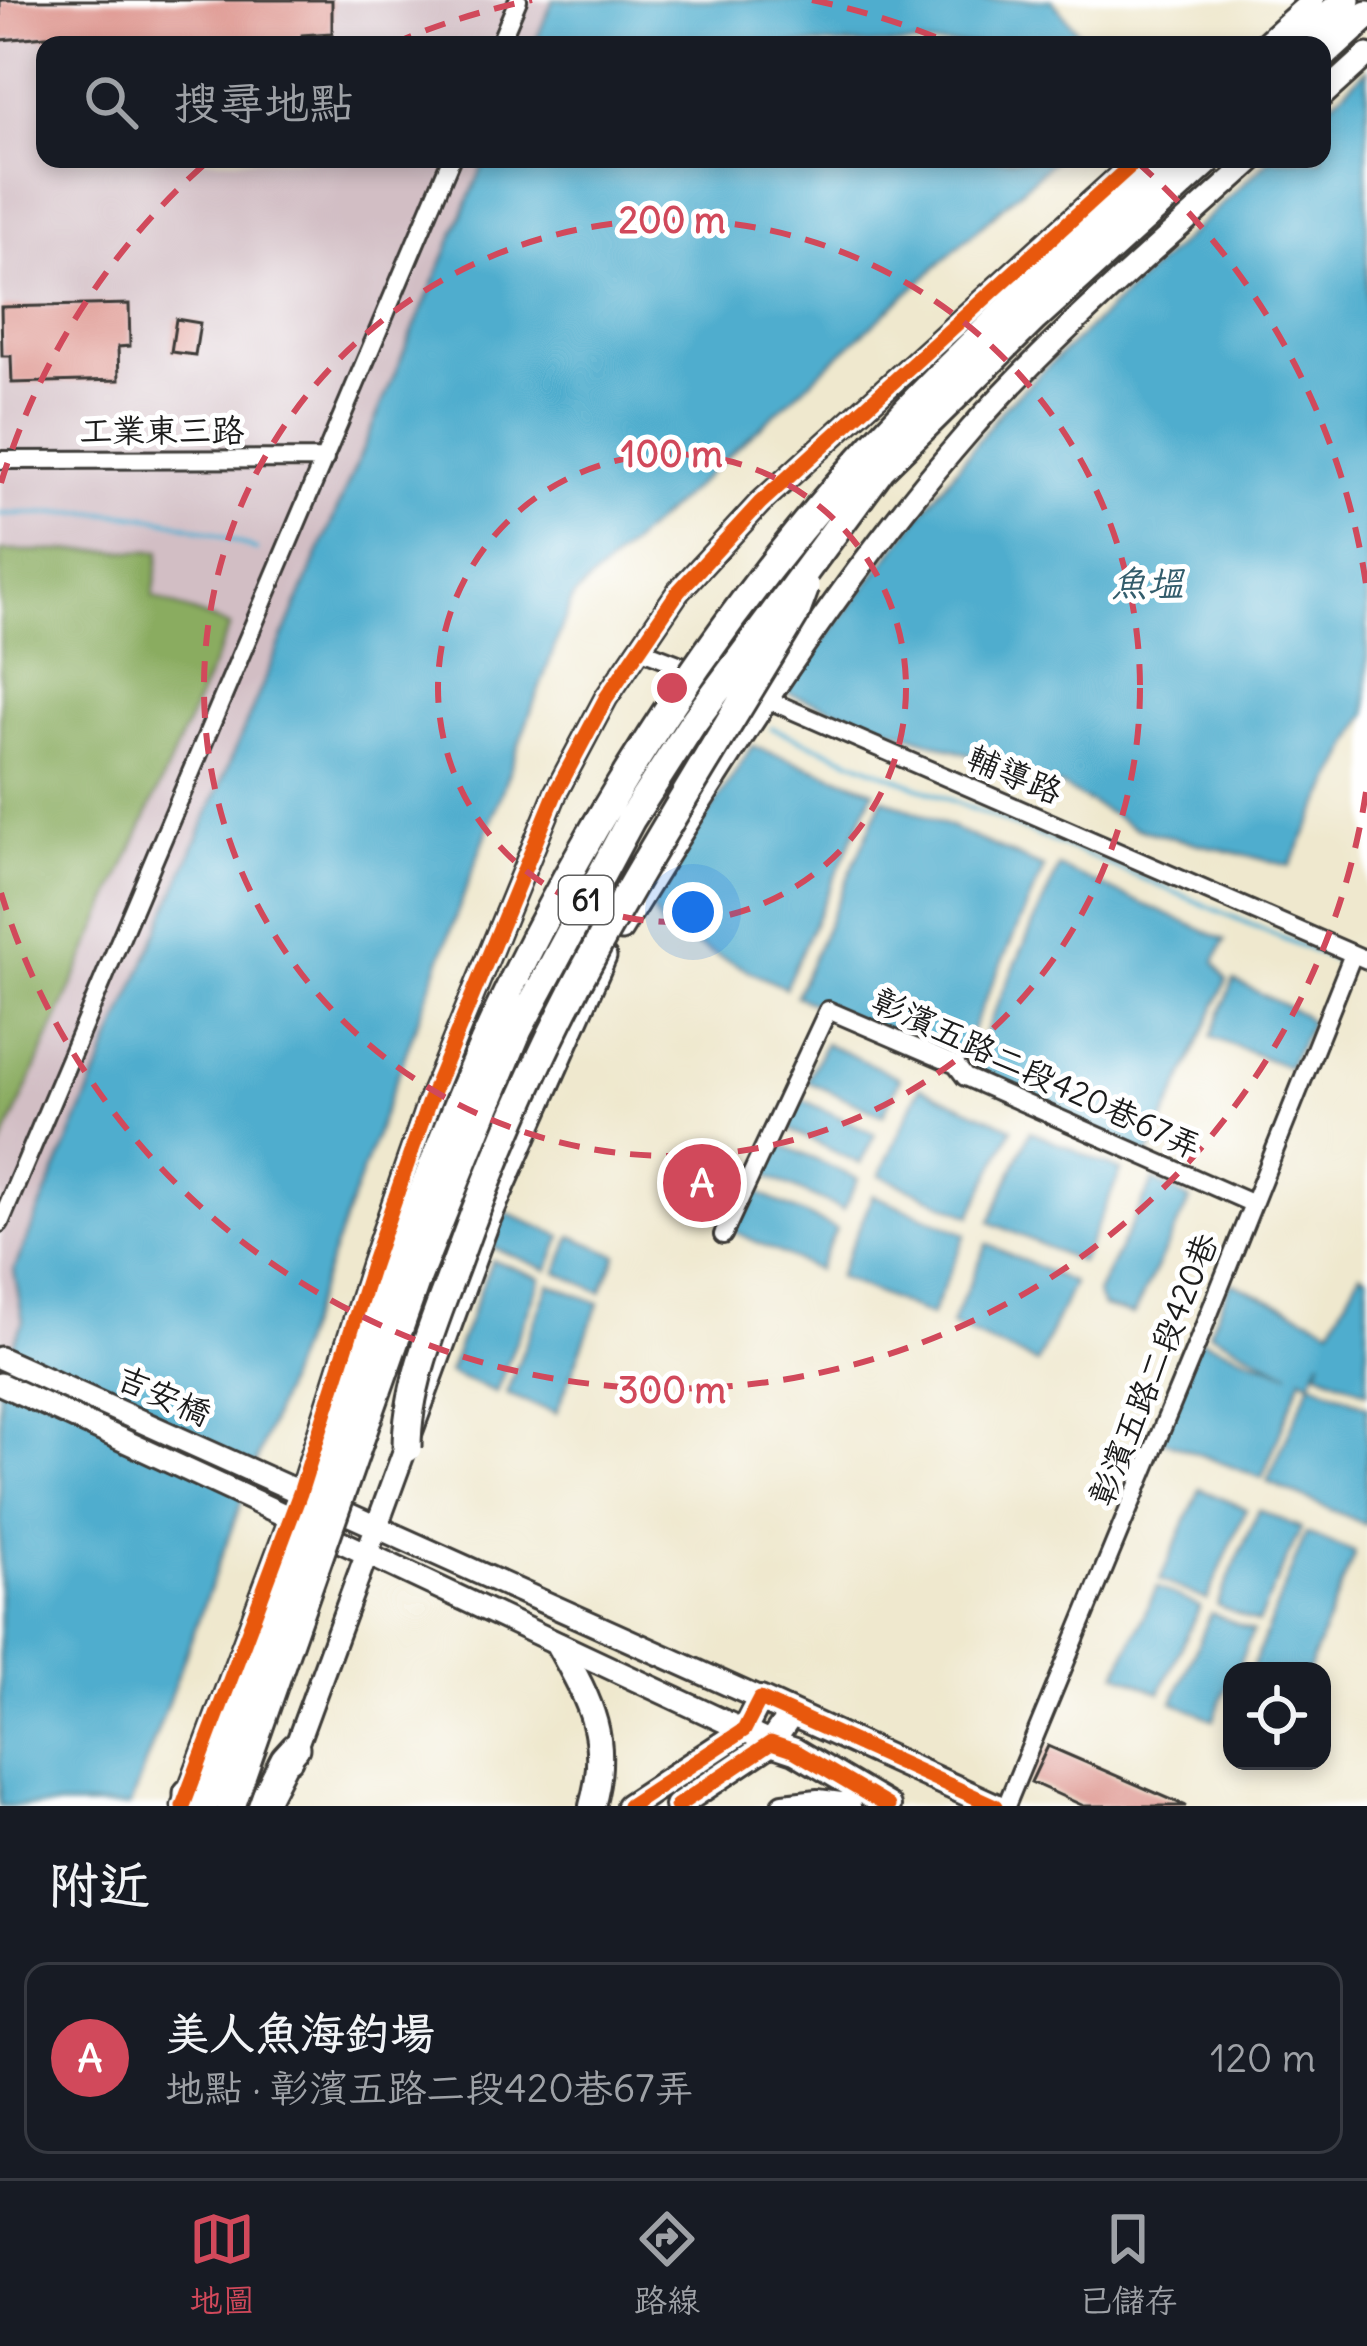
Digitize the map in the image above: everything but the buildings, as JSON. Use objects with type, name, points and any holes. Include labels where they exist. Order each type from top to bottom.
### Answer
[{"type":"highway","points":[[1306,36],[1346,0]]},
{"type":"highway","points":[[1331,48],[1367,15]]},
{"type":"highway","name":"61","points":[[191,1803],[424,1184],[495,1018],[608,806],[718,640],[796,534],[863,456],[1001,316],[1161,168]]},
{"type":"highway","name":"61","points":[[231,1806],[416,1280],[518,1030],[631,819],[692,724],[881,469],[1034,318],[1199,168]]},
{"type":"highway","points":[[326,1415],[356,1359],[412,1187],[484,1015],[596,798],[717,610],[757,563],[796,534]]},
{"type":"highway","points":[[407,1448],[407,1409],[443,1298],[545,1048],[596,948],[795,614],[814,557]]},
{"type":"highway","points":[[261,1806],[295,1748]]},
{"type":"main road","points":[[559,1646],[583,1688],[601,1735],[601,1773],[592,1806]]},
{"type":"main road","points":[[629,1806],[744,1730],[760,1699],[995,1806]]},
{"type":"main road","points":[[677,1806],[771,1743],[791,1714]]},
{"type":"main road","points":[[771,1743],[795,1751],[888,1806]]},
{"type":"main road","points":[[784,1806],[818,1802],[848,1806]]},
{"type":"street","points":[[504,36],[518,0]]},
{"type":"street","points":[[1273,36],[1312,0]]},
{"type":"street","points":[[1331,88],[1367,55]]},
{"type":"street","points":[[0,1223],[447,168]]},
{"type":"street","points":[[191,1803],[436,1083],[556,792],[637,648],[678,592],[760,503],[1128,168]]},
{"type":"street","points":[[274,1806],[489,1220],[607,954],[765,698],[913,498],[974,425],[1055,342],[1244,168]]},
{"type":"street","name":"工業東三路","points":[[0,460],[325,459]]},
{"type":"street","name":"輔導路","points":[[637,648],[765,698],[1360,957]]},
{"type":"street","name":"彰濱五路二段420巷","points":[[1006,1806],[1251,1203],[1360,957]]},
{"type":"street","name":"彰濱五路二段420巷67弄","points":[[723,1234],[828,1010],[956,1066],[964,1077],[1251,1203]]},
{"type":"street","name":"吉安橋","points":[[0,1358],[760,1699]]},
{"type":"street","name":"吉安橋","points":[[0,1384],[290,1515],[771,1743]]},
{"type":"shaded area","points":[[0,0],[553,0],[538,36],[36,36],[36,168],[482,168],[15,1270],[23,1321],[0,1373]]},
{"type":"green space","points":[[0,551],[160,551],[153,597],[230,626],[0,1150]]},
{"type":"water","points":[[553,0],[1052,0],[1082,36],[538,36]]},
{"type":"water","name":"魚塭","points":[[1367,69],[1367,713],[1290,866],[1137,829],[1063,787],[784,692],[1004,407],[1260,168],[1331,168],[1331,103]]},
{"type":"water","points":[[482,168],[1045,168],[573,597],[130,1806],[0,1806],[0,1373],[23,1321],[14,1270]]},
{"type":"water","points":[[752,746],[874,790],[785,988],[663,929],[650,906]]},
{"type":"water","points":[[883,798],[1044,868],[956,1065],[796,996]]},
{"type":"water","points":[[1059,867],[1225,940],[1215,962],[1227,980],[1147,1158],[965,1077]]},
{"type":"water","points":[[1234,980],[1311,1023],[1288,1067],[1211,1037]]},
{"type":"water","points":[[825,1043],[900,1078],[883,1115],[807,1081]]},
{"type":"water","points":[[920,1087],[1012,1128],[971,1216],[880,1175]]},
{"type":"water","points":[[797,1097],[875,1134],[860,1164],[783,1126]]},
{"type":"water","points":[[1030,1131],[1121,1171],[1081,1262],[990,1222]]},
{"type":"water","points":[[776,1142],[858,1179],[843,1210],[761,1173]]},
{"type":"water","points":[[1154,1180],[1190,1200],[1133,1315],[1103,1307],[1097,1293]]},
{"type":"water","points":[[752,1190],[836,1229],[817,1270],[733,1231]]},
{"type":"water","points":[[873,1195],[966,1234],[931,1316],[838,1277]]},
{"type":"water","points":[[506,1213],[562,1236],[548,1270],[492,1247]]},
{"type":"water","points":[[572,1236],[617,1255],[601,1292],[557,1272]]},
{"type":"water","points":[[987,1244],[1073,1283],[1037,1363],[951,1325]]},
{"type":"water","points":[[492,1260],[541,1278],[496,1392],[448,1373]]},
{"type":"water","points":[[1360,1273],[1367,1276],[1367,1392],[1318,1371],[1321,1358],[1311,1381],[1367,1406],[1366,1525],[1267,1482],[1311,1382],[1302,1377],[1262,1478],[1161,1440],[1199,1339],[1290,1373],[1209,1332],[1231,1282],[1331,1327]]},
{"type":"water","points":[[549,1284],[599,1303],[556,1413],[506,1394]]},
{"type":"water","points":[[1200,1489],[1246,1509],[1207,1600],[1160,1580]]},
{"type":"water","points":[[1259,1510],[1301,1528],[1258,1623],[1217,1605]]},
{"type":"water","points":[[1306,1533],[1355,1552],[1312,1662],[1255,1662]]},
{"type":"water","points":[[1157,1587],[1200,1607],[1160,1693],[1117,1673]]},
{"type":"water","points":[[1211,1613],[1253,1631],[1240,1662],[1223,1662],[1223,1696],[1214,1720],[1173,1702]]},
{"type":"waterway","points":[[0,514],[101,513],[159,519],[256,550]]},
{"type":"waterway","points":[[772,728],[1334,960]]},
{"type":"waterway","points":[[563,918],[600,849]]},
{"type":"cycle path","points":[[183,1806],[300,1493],[428,1104],[556,792],[606,698],[678,592],[760,503],[1128,168]]},
{"type":"cycle path","points":[[629,1806],[744,1730],[760,1699],[995,1806]]},
{"type":"cycle path","points":[[677,1806],[771,1743],[795,1751],[888,1806]]},
{"type":"place","name":"美人魚海釣場","points":[[702,1183]]}]
